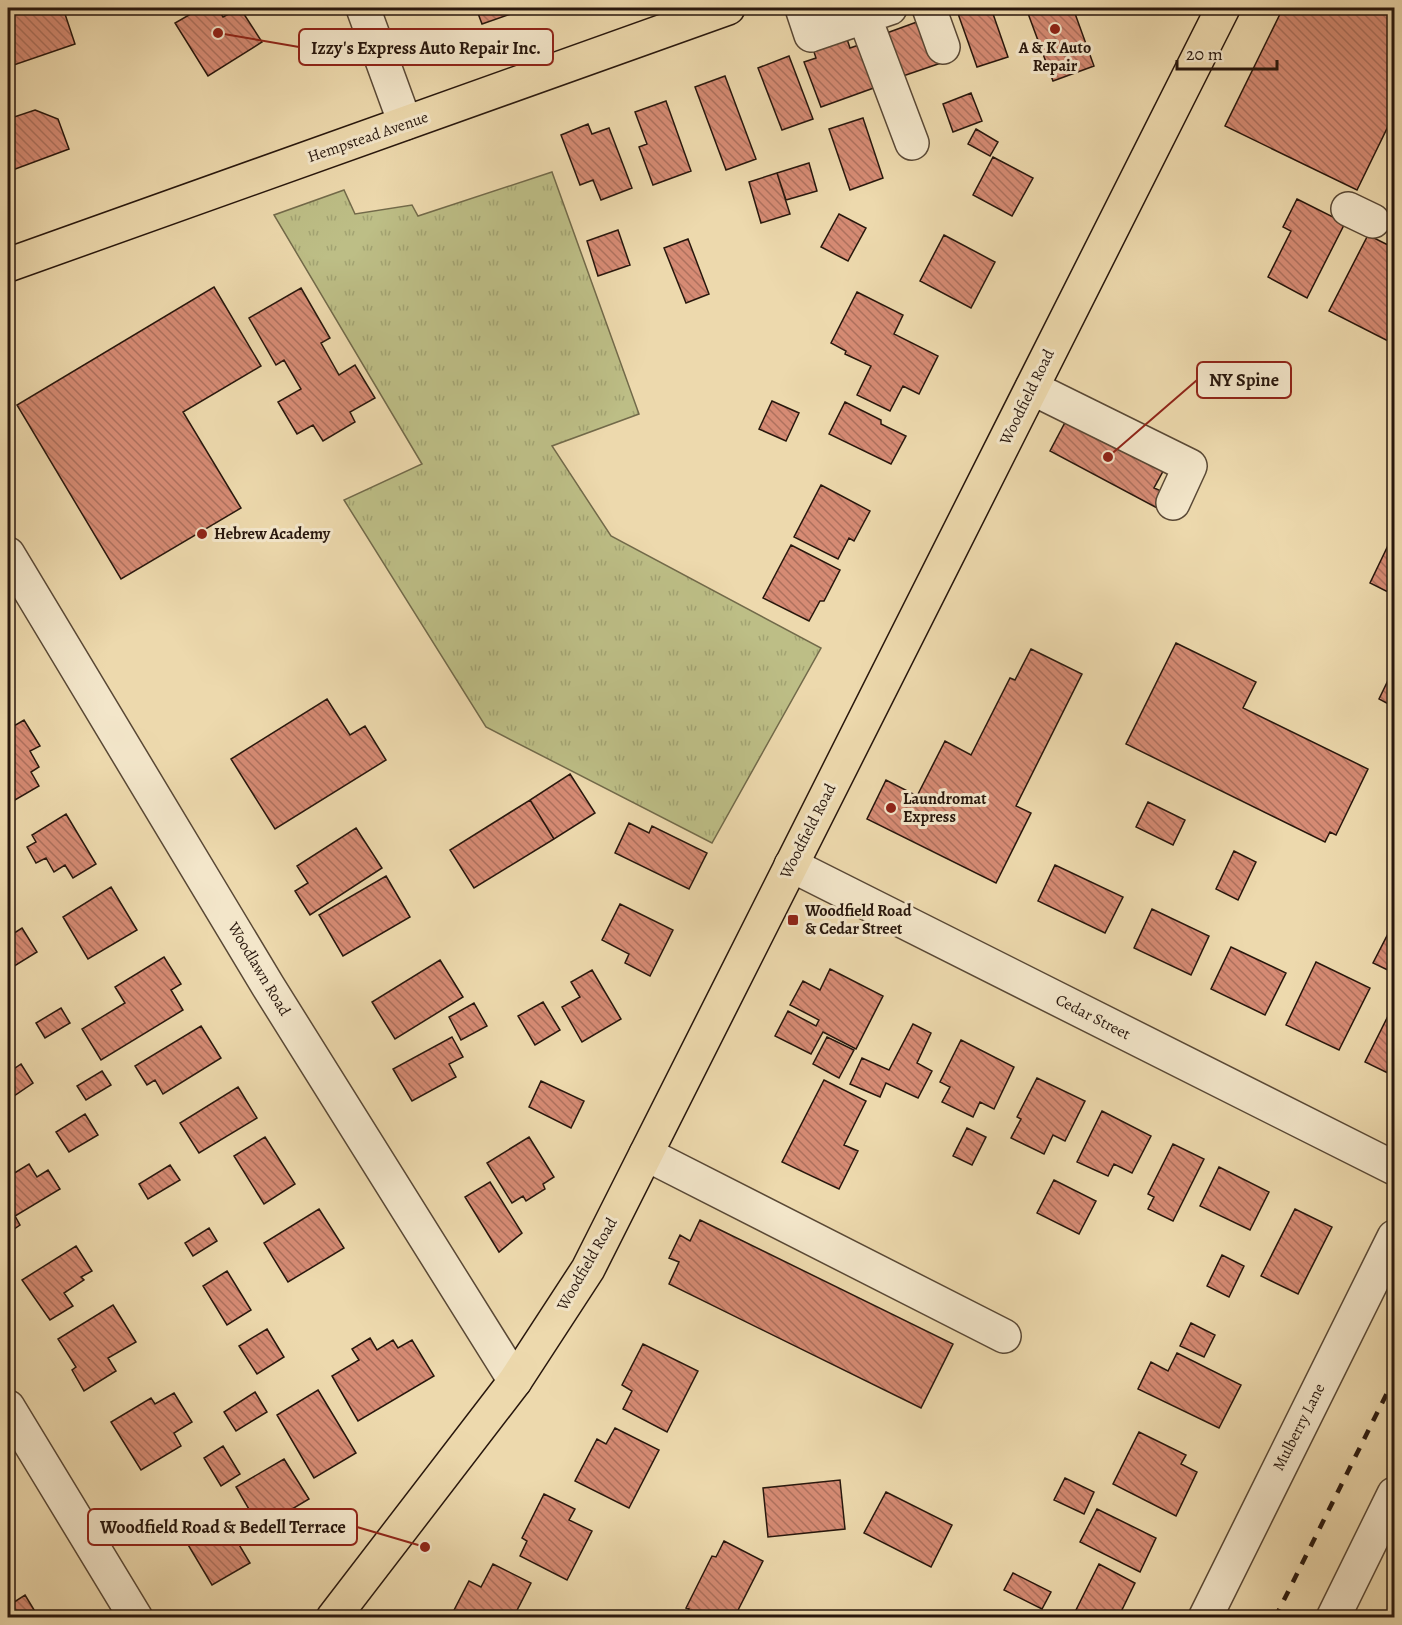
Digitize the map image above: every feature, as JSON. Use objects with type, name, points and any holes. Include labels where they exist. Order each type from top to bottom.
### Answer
[{"type":"main road","name":"Hempstead Avenue","points":[[8,265],[728,8]]},
{"type":"main road","name":"Woodfield Road","points":[[333,1617],[514,1381],[588,1269],[1222,8]]},
{"type":"street","points":[[363,8],[405,123]]},
{"type":"street","points":[[802,8],[812,35],[872,11],[912,143]]},
{"type":"street","points":[[929,8],[943,46]]},
{"type":"street","points":[[1032,388],[1190,466],[1173,503]]},
{"type":"street","name":"Woodlawn Road","points":[[8,554],[268,986],[514,1381]]},
{"type":"street","name":"Cedar Street","points":[[791,866],[1395,1168]]},
{"type":"street","points":[[646,1154],[1004,1336]]},
{"type":"street","name":"Mulberry Lane","points":[[1206,1617],[1395,1238]]},
{"type":"street","points":[[8,1407],[136,1617]]},
{"type":"street","points":[[1333,1617],[1395,1494]]},
{"type":"green space","points":[[552,172],[639,414],[552,446],[611,536],[821,648],[712,843],[486,727],[344,500],[422,464],[274,215],[344,190],[355,214],[412,205],[418,216]]},
{"type":"building","points":[[26,8],[63,8],[75,44],[8,67],[8,14]]},
{"type":"building","points":[[201,8],[217,8],[223,17],[240,8],[262,42],[208,76],[175,23]]},
{"type":"building","points":[[476,8],[528,8],[482,24]]},
{"type":"building","points":[[956,8],[991,8],[1008,57],[977,67]]},
{"type":"building","points":[[1026,8],[1073,8],[1094,66],[1053,81]]},
{"type":"building","points":[[1283,8],[1394,8],[1394,114],[1357,190],[1225,126]]},
{"type":"building","points":[[925,19],[941,63],[900,77],[884,34]]},
{"type":"building","points":[[846,36],[850,48],[862,44],[882,85],[821,107],[804,62],[816,58],[813,49]]},
{"type":"building","points":[[789,56],[813,119],[782,130],[758,68]]},
{"type":"building","points":[[725,76],[756,159],[726,170],[695,87]]},
{"type":"building","points":[[971,93],[982,121],[953,132],[943,104]]},
{"type":"building","points":[[666,101],[691,171],[653,185],[639,147],[647,144],[635,112]]},
{"type":"building","points":[[35,110],[58,119],[69,149],[10,171],[8,119]]},
{"type":"building","points":[[863,118],[883,178],[850,190],[829,129]]},
{"type":"building","points":[[588,124],[592,134],[609,128],[632,188],[601,200],[593,180],[580,185],[561,135]]},
{"type":"building","points":[[976,129],[998,142],[990,156],[968,144]]},
{"type":"building","points":[[993,157],[1033,178],[1012,216],[973,195]]},
{"type":"building","points":[[809,163],[817,191],[786,200],[777,173]]},
{"type":"building","points":[[777,173],[790,214],[761,223],[749,182]]},
{"type":"building","points":[[1297,199],[1345,223],[1307,298],[1268,277],[1291,231],[1283,227]]},
{"type":"building","points":[[839,214],[866,228],[848,261],[821,247]]},
{"type":"building","points":[[618,230],[630,265],[598,276],[587,241]]},
{"type":"building","points":[[944,235],[995,262],[971,308],[920,281]]},
{"type":"building","points":[[1368,235],[1394,248],[1394,344],[1329,311]]},
{"type":"building","points":[[688,239],[709,294],[686,303],[664,248]]},
{"type":"building","points":[[214,287],[261,366],[183,412],[241,508],[121,579],[17,405]]},
{"type":"building","points":[[301,288],[330,338],[321,343],[339,375],[355,365],[375,398],[350,412],[355,422],[323,441],[313,425],[297,434],[278,402],[301,389],[284,360],[276,365],[249,318]]},
{"type":"building","points":[[857,292],[903,315],[894,334],[938,356],[919,394],[903,386],[890,411],[857,395],[871,366],[845,354],[846,351],[831,343]]},
{"type":"building","points":[[772,401],[799,413],[786,441],[759,429]]},
{"type":"building","points":[[845,402],[881,420],[881,424],[906,436],[891,464],[829,434]]},
{"type":"building","points":[[1070,413],[1167,464],[1154,488],[1168,494],[1159,509],[1050,451]]},
{"type":"building","points":[[821,485],[870,511],[854,541],[849,538],[838,559],[794,537]]},
{"type":"building","points":[[1394,533],[1394,595],[1370,583]]},
{"type":"building","points":[[791,545],[840,570],[824,601],[820,601],[809,621],[763,598]]},
{"type":"building","points":[[1176,643],[1256,682],[1243,708],[1368,769],[1336,835],[1330,832],[1325,842],[1126,744]]},
{"type":"building","points":[[1031,649],[1082,674],[1016,806],[1031,813],[996,883],[867,819],[886,780],[917,796],[945,741],[971,755],[1010,678],[1015,680]]},
{"type":"building","points":[[1394,668],[1394,707],[1379,699]]},
{"type":"building","points":[[327,699],[350,735],[365,726],[386,760],[275,829],[231,759]]},
{"type":"building","points":[[8,715],[14,726],[24,720],[40,746],[30,751],[39,767],[31,772],[39,786],[15,800],[8,788]]},
{"type":"building","points":[[570,774],[595,813],[554,839],[530,800]]},
{"type":"building","points":[[530,800],[554,839],[474,888],[450,850]]},
{"type":"building","points":[[1148,802],[1185,820],[1173,845],[1136,827]]},
{"type":"building","points":[[66,814],[96,864],[73,878],[65,865],[54,872],[46,858],[36,863],[27,847],[36,842],[32,835]]},
{"type":"building","points":[[629,823],[649,833],[652,826],[707,853],[689,889],[615,853]]},
{"type":"building","points":[[356,828],[382,868],[310,915],[295,891],[308,883],[297,866]]},
{"type":"building","points":[[1234,851],[1256,862],[1238,900],[1216,889]]},
{"type":"building","points":[[1055,865],[1123,897],[1105,933],[1038,901]]},
{"type":"building","points":[[386,876],[410,917],[343,956],[319,915]]},
{"type":"building","points":[[111,887],[137,930],[88,959],[63,917]]},
{"type":"building","points":[[620,904],[673,930],[650,976],[625,963],[629,954],[602,940]]},
{"type":"building","points":[[1152,909],[1209,936],[1191,975],[1134,948]]},
{"type":"building","points":[[22,928],[37,952],[8,970],[8,937]]},
{"type":"building","points":[[1390,930],[1394,933],[1394,973],[1373,963]]},
{"type":"building","points":[[1231,947],[1286,973],[1265,1015],[1211,989]]},
{"type":"building","points":[[164,957],[181,984],[171,990],[183,1010],[101,1060],[82,1029],[125,1003],[115,987]]},
{"type":"building","points":[[440,960],[463,997],[395,1039],[372,1002]]},
{"type":"building","points":[[1316,962],[1370,988],[1339,1050],[1286,1025]]},
{"type":"building","points":[[830,969],[883,996],[856,1049],[823,1032],[811,1054],[775,1036],[788,1011],[816,1026],[819,1020],[790,1005],[803,981],[820,990]]},
{"type":"building","points":[[592,970],[621,1019],[582,1042],[562,1007],[580,997],[571,982]]},
{"type":"building","points":[[543,1002],[560,1030],[535,1045],[518,1016]]},
{"type":"building","points":[[474,1003],[487,1026],[461,1040],[449,1017]]},
{"type":"building","points":[[1394,1004],[1394,1076],[1365,1062]]},
{"type":"building","points":[[61,1008],[70,1023],[45,1038],[36,1023]]},
{"type":"building","points":[[913,1024],[931,1033],[917,1063],[932,1071],[918,1098],[886,1083],[880,1097],[850,1084],[862,1058],[889,1070]]},
{"type":"building","points":[[201,1026],[221,1058],[163,1094],[155,1080],[147,1085],[135,1066]]},
{"type":"building","points":[[452,1037],[463,1057],[449,1064],[456,1077],[412,1101],[393,1069]]},
{"type":"building","points":[[827,1037],[854,1050],[839,1078],[813,1064]]},
{"type":"building","points":[[961,1040],[1014,1067],[994,1109],[980,1102],[973,1117],[942,1102],[950,1087],[940,1082]]},
{"type":"building","points":[[21,1064],[33,1083],[8,1100],[8,1073]]},
{"type":"building","points":[[102,1071],[111,1085],[86,1100],[77,1086]]},
{"type":"building","points":[[1037,1078],[1085,1101],[1065,1141],[1053,1135],[1044,1154],[1011,1138],[1021,1119],[1017,1117]]},
{"type":"building","points":[[824,1080],[866,1101],[844,1145],[858,1151],[839,1189],[782,1162]]},
{"type":"building","points":[[541,1081],[584,1101],[571,1128],[529,1107]]},
{"type":"building","points":[[238,1087],[257,1118],[199,1153],[180,1123]]},
{"type":"building","points":[[1102,1111],[1151,1136],[1132,1173],[1114,1164],[1108,1176],[1077,1162]]},
{"type":"building","points":[[85,1114],[98,1135],[69,1152],[56,1132]]},
{"type":"building","points":[[967,1128],[986,1137],[972,1165],[953,1156]]},
{"type":"building","points":[[265,1137],[295,1184],[264,1204],[234,1156]]},
{"type":"building","points":[[529,1137],[554,1177],[543,1184],[545,1189],[526,1201],[523,1196],[512,1203],[487,1163]]},
{"type":"building","points":[[1173,1144],[1204,1159],[1173,1221],[1148,1209],[1154,1197],[1148,1194]]},
{"type":"building","points":[[29,1164],[37,1177],[48,1170],[60,1189],[15,1216],[20,1225],[8,1233],[8,1177]]},
{"type":"building","points":[[170,1165],[180,1180],[148,1199],[139,1184]]},
{"type":"building","points":[[1219,1167],[1269,1192],[1250,1230],[1200,1206]]},
{"type":"building","points":[[1054,1180],[1096,1201],[1079,1234],[1037,1213]]},
{"type":"building","points":[[490,1182],[522,1233],[499,1252],[465,1197]]},
{"type":"building","points":[[319,1209],[344,1248],[288,1282],[264,1243]]},
{"type":"building","points":[[1295,1209],[1332,1227],[1298,1294],[1261,1276]]},
{"type":"building","points":[[700,1220],[953,1344],[921,1408],[669,1284],[679,1262],[669,1258],[680,1235],[690,1241]]},
{"type":"building","points":[[209,1228],[217,1241],[193,1256],[185,1243]]},
{"type":"building","points":[[76,1246],[92,1271],[81,1277],[84,1280],[64,1293],[73,1306],[50,1320],[22,1280]]},
{"type":"building","points":[[1222,1255],[1244,1266],[1229,1297],[1207,1286]]},
{"type":"building","points":[[227,1271],[251,1310],[227,1325],[203,1286]]},
{"type":"building","points":[[113,1305],[136,1342],[108,1358],[116,1371],[84,1391],[72,1370],[76,1367],[58,1339]]},
{"type":"building","points":[[1191,1323],[1215,1335],[1204,1357],[1180,1346]]},
{"type":"building","points":[[267,1329],[284,1357],[257,1374],[239,1346]]},
{"type":"building","points":[[370,1338],[377,1350],[393,1340],[398,1348],[412,1340],[434,1376],[358,1421],[332,1376],[359,1360],[352,1349]]},
{"type":"building","points":[[643,1344],[698,1371],[667,1432],[623,1409],[632,1391],[622,1385]]},
{"type":"building","points":[[1177,1353],[1241,1385],[1219,1428],[1138,1389],[1151,1362],[1168,1371]]},
{"type":"building","points":[[318,1390],[356,1453],[314,1478],[277,1415]]},
{"type":"building","points":[[255,1392],[267,1412],[236,1431],[224,1412]]},
{"type":"building","points":[[174,1393],[192,1422],[174,1433],[181,1446],[141,1470],[111,1422],[151,1398],[155,1404]]},
{"type":"building","points":[[615,1428],[659,1450],[629,1508],[575,1481],[597,1439],[606,1444]]},
{"type":"building","points":[[1139,1432],[1186,1455],[1181,1464],[1197,1472],[1176,1516],[1113,1484]]},
{"type":"building","points":[[223,1446],[240,1474],[221,1486],[204,1458]]},
{"type":"building","points":[[284,1459],[309,1499],[260,1528],[236,1487]]},
{"type":"building","points":[[1065,1478],[1094,1492],[1084,1514],[1054,1500]]},
{"type":"building","points":[[840,1480],[845,1529],[768,1537],[763,1488]]},
{"type":"building","points":[[886,1492],[952,1525],[931,1567],[864,1533]]},
{"type":"building","points":[[544,1494],[575,1509],[569,1520],[592,1531],[567,1580],[520,1556],[527,1541],[522,1538]]},
{"type":"building","points":[[1097,1509],[1156,1538],[1140,1572],[1080,1542]]},
{"type":"building","points":[[222,1516],[250,1563],[212,1585],[184,1538]]},
{"type":"building","points":[[724,1541],[763,1561],[734,1618],[685,1618],[689,1609],[686,1608],[712,1556],[716,1557]]},
{"type":"building","points":[[493,1564],[531,1583],[513,1618],[450,1618],[469,1581],[481,1587]]},
{"type":"building","points":[[1099,1564],[1135,1583],[1118,1618],[1086,1618],[1075,1612]]},
{"type":"building","points":[[1013,1573],[1051,1592],[1042,1609],[1004,1590]]},
{"type":"building","points":[[25,1595],[39,1618],[8,1618],[8,1606]]},
{"type":"railway","points":[[1275,1618],[1394,1379]]},
{"type":"place","name":"A & K Auto Repair","points":[[1055,29]]},
{"type":"place","name":"Izzy's Express Auto Repair Inc.","points":[[218,33]]},
{"type":"place","name":"NY Spine","points":[[1108,457]]},
{"type":"place","name":"Hebrew Academy","points":[[202,534]]},
{"type":"place","name":"Laundromat Express","points":[[891,808]]},
{"type":"place","name":"Woodfield Road & Cedar Street","points":[[793,920]]},
{"type":"place","name":"Woodfield Road & Bedell Terrace","points":[[425,1547]]}]
